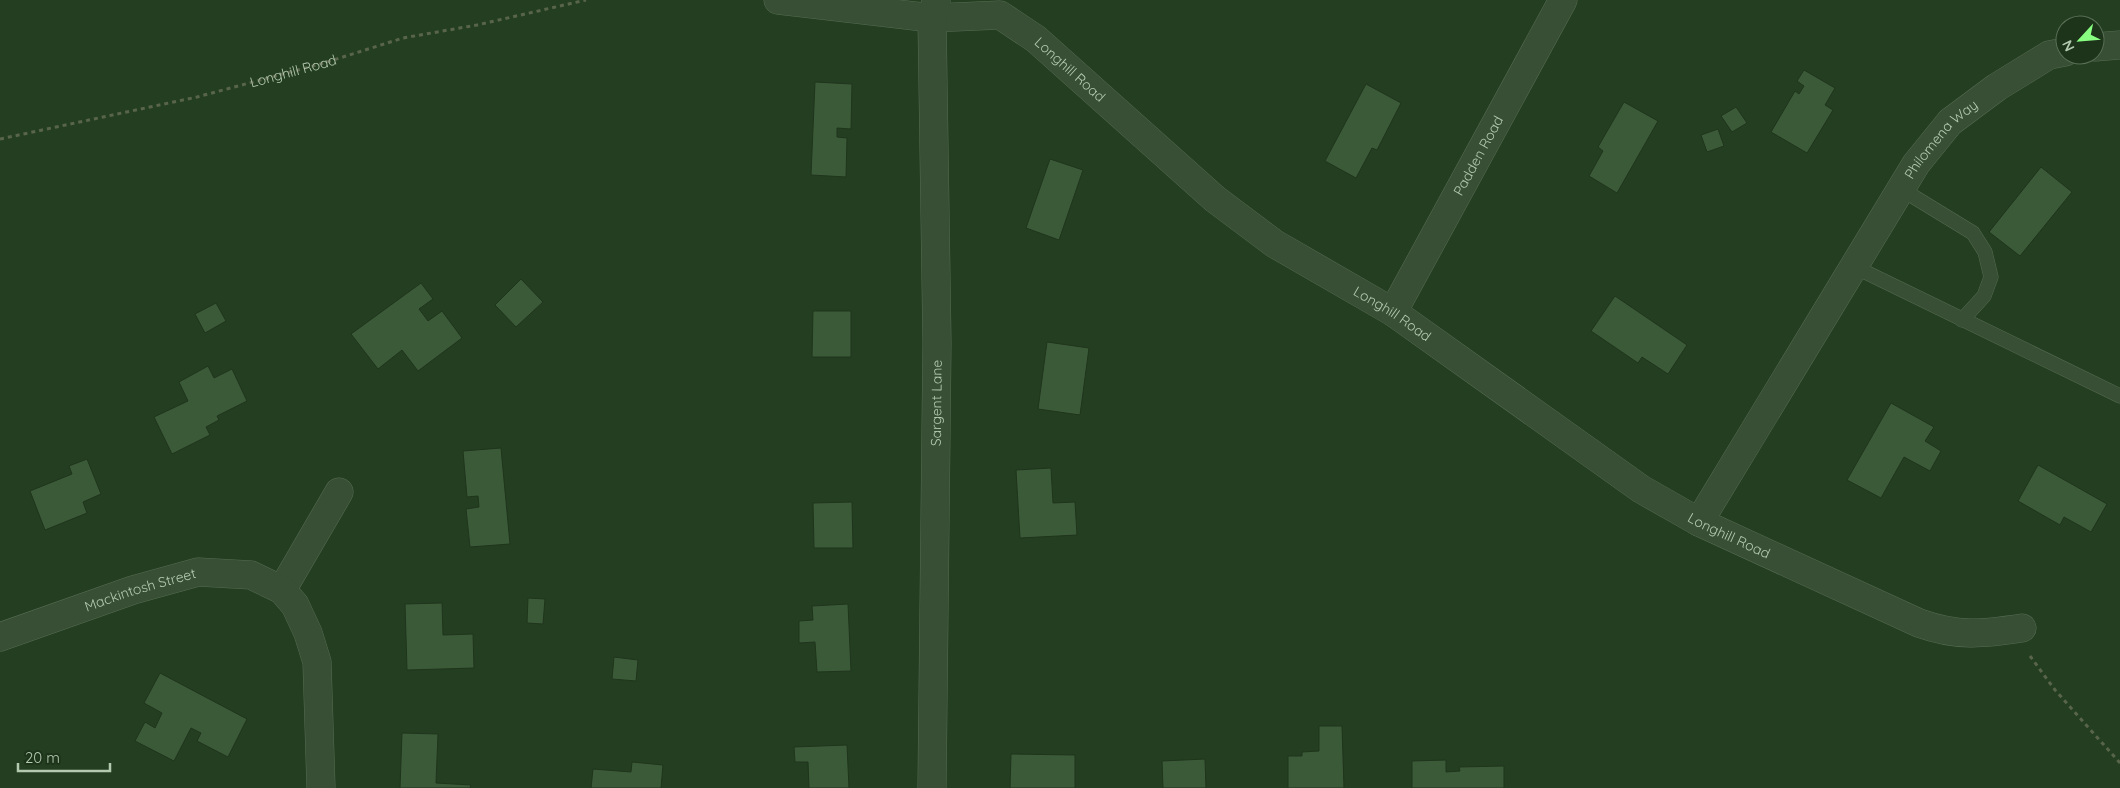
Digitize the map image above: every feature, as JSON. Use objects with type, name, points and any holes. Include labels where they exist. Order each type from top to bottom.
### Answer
[{"type":"street","name":"Longhill Road","points":[[778,0],[934,9],[1000,15],[1036,39],[1215,199],[1275,244],[1393,312],[1641,489],[1699,522],[1939,630],[1967,635],[2016,629]]},
{"type":"street","name":"Padden Road","points":[[1393,312],[1564,0]]},
{"type":"street","name":"Sargent Lane","points":[[932,788],[937,343],[934,9]]},
{"type":"street","points":[[2105,46],[2120,44]]},
{"type":"street","name":"Philomena Way","points":[[1699,522],[1916,164],[1950,122],[1997,87],[2049,55],[2055,54]]},
{"type":"street","points":[[282,590],[339,492]]},
{"type":"street","name":"Mackintosh Street","points":[[0,637],[133,590],[198,572],[251,575],[282,590],[294,605],[308,633],[317,662],[321,788]]},
{"type":"lane","points":[[1901,189],[1973,233],[1985,252],[1991,277],[1984,296],[1962,320]]},
{"type":"lane","points":[[1855,267],[2120,396]]},
{"type":"path","name":"Longhill Road","points":[[0,139],[197,97],[324,63],[403,38],[477,25],[586,0]]},
{"type":"path","points":[[2016,629],[2055,690],[2120,762]]},
{"type":"building","points":[[1804,70],[1835,88],[1825,105],[1833,110],[1807,153],[1771,132],[1795,91],[1799,94],[1804,86],[1797,81]]},
{"type":"building","points":[[815,82],[852,84],[851,129],[837,128],[837,137],[847,138],[846,177],[811,175]]},
{"type":"building","points":[[1366,84],[1401,103],[1377,150],[1372,148],[1356,178],[1325,161]]},
{"type":"building","points":[[1624,102],[1658,121],[1617,193],[1589,176],[1603,151],[1598,147]]},
{"type":"building","points":[[1736,107],[1747,123],[1732,132],[1721,116]]},
{"type":"building","points":[[1718,129],[1724,146],[1707,152],[1701,135]]},
{"type":"building","points":[[1050,159],[1083,170],[1059,240],[1026,228]]},
{"type":"building","points":[[2041,167],[2072,192],[2020,256],[1989,232]]},
{"type":"building","points":[[521,279],[543,302],[516,327],[495,305]]},
{"type":"building","points":[[421,283],[433,299],[419,309],[428,321],[442,311],[462,338],[418,371],[402,350],[378,369],[351,334]]},
{"type":"building","points":[[1615,296],[1687,345],[1668,374],[1642,357],[1638,363],[1591,331]]},
{"type":"building","points":[[216,303],[226,321],[205,333],[195,314]]},
{"type":"building","points":[[813,311],[851,311],[851,357],[812,357]]},
{"type":"building","points":[[1047,342],[1089,348],[1080,415],[1038,409]]},
{"type":"building","points":[[208,366],[214,378],[232,369],[247,401],[217,416],[219,420],[206,427],[210,435],[172,454],[154,417],[188,401],[179,382]]},
{"type":"building","points":[[1891,403],[1934,427],[1925,441],[1941,451],[1930,471],[1904,457],[1881,498],[1847,480]]},
{"type":"building","points":[[501,448],[510,544],[470,547],[466,509],[479,507],[478,496],[467,497],[463,451]]},
{"type":"building","points":[[87,459],[101,494],[83,502],[87,513],[45,530],[30,491],[72,474],[69,466]]},
{"type":"building","points":[[2038,465],[2107,504],[2091,532],[2064,517],[2060,525],[2018,501]]},
{"type":"building","points":[[1051,468],[1053,503],[1075,502],[1077,535],[1020,538],[1016,470]]},
{"type":"building","points":[[852,502],[853,548],[814,548],[813,503]]},
{"type":"building","points":[[528,598],[545,599],[543,624],[527,623]]},
{"type":"building","points":[[442,603],[443,635],[473,634],[474,668],[407,670],[405,604]]},
{"type":"building","points":[[848,604],[851,671],[817,672],[815,642],[799,643],[799,621],[813,620],[812,606]]},
{"type":"building","points":[[614,657],[638,660],[636,681],[612,679]]},
{"type":"building","points":[[160,673],[247,719],[228,757],[197,741],[201,733],[191,728],[174,761],[135,741],[145,722],[155,728],[162,713],[144,703]]},
{"type":"building","points":[[1319,726],[1342,726],[1344,788],[1288,788],[1288,756],[1302,756],[1302,752],[1319,751]]},
{"type":"building","points":[[402,733],[438,734],[436,783],[471,785],[470,788],[400,788]]},
{"type":"building","points":[[847,745],[849,788],[809,788],[808,762],[795,762],[794,747]]},
{"type":"building","points":[[1011,754],[1075,755],[1075,788],[1010,788]]},
{"type":"building","points":[[1205,759],[1206,788],[1163,788],[1162,761]]},
{"type":"building","points":[[1446,760],[1446,772],[1460,771],[1459,767],[1504,766],[1504,788],[1412,788],[1412,761]]},
{"type":"building","points":[[632,762],[663,765],[661,788],[591,788],[593,769],[631,772]]}]
